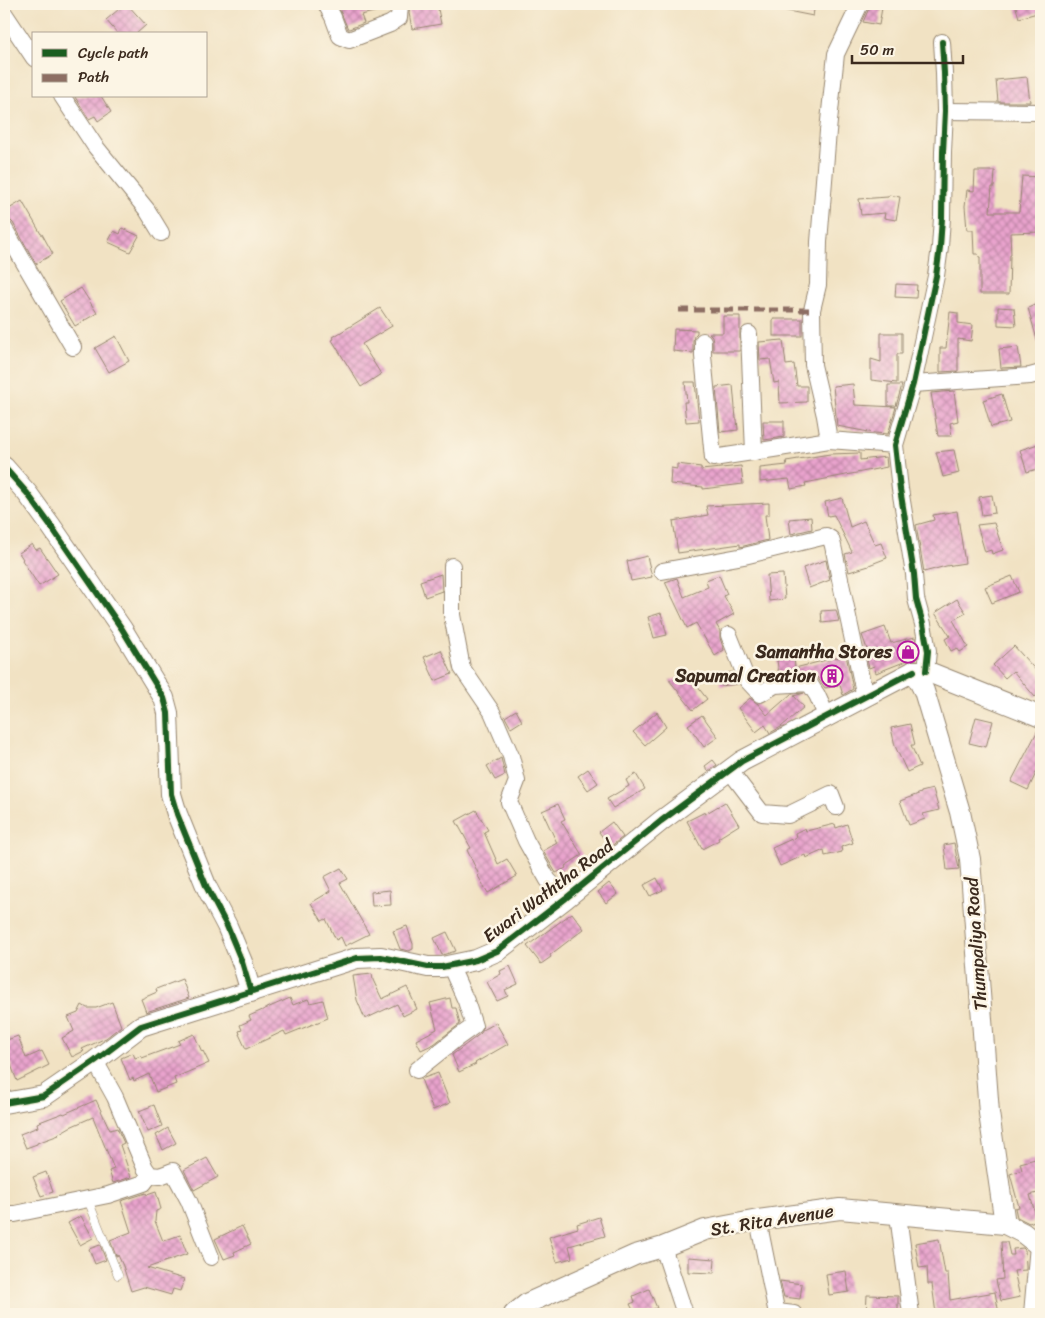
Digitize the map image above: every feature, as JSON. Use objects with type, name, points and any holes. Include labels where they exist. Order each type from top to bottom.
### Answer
[{"type":"street","points":[[326,4],[340,36],[349,40],[390,24],[399,18],[400,4]]},
{"type":"street","points":[[829,440],[813,365],[812,310],[818,285],[818,242],[836,54],[860,4]]},
{"type":"street","points":[[4,13],[32,55]]},
{"type":"street","points":[[942,42],[945,111],[940,247],[936,276],[913,384],[894,445],[914,574],[916,599],[928,651],[920,671],[1041,717]]},
{"type":"street","points":[[63,98],[95,146],[147,210],[161,233]]},
{"type":"street","points":[[945,111],[1041,112]]},
{"type":"street","points":[[4,228],[73,347]]},
{"type":"street","points":[[749,334],[754,452]]},
{"type":"street","points":[[703,341],[713,458],[829,440],[894,445]]},
{"type":"street","points":[[913,384],[1030,376],[1041,372]]},
{"type":"street","points":[[4,467],[27,493],[122,629],[164,698],[168,713],[171,794],[207,888],[227,926],[242,962],[251,992]]},
{"type":"street","points":[[662,570],[744,556],[826,536],[832,539],[865,697]]},
{"type":"street","points":[[452,566],[452,615],[462,668],[492,712],[511,756],[518,781],[509,802],[526,841],[548,880],[566,898]]},
{"type":"street","points":[[728,635],[747,680],[760,694],[775,685],[809,683],[826,717]]},
{"type":"street","name":"Ewari Waththa Road","points":[[4,1103],[44,1096],[140,1026],[357,958],[381,957],[428,967],[442,967],[476,960],[496,951],[742,761],[865,697],[920,671]]},
{"type":"street","name":"Thumpaliya Road","points":[[920,671],[924,692],[960,812],[970,860],[989,1113],[1005,1224]]},
{"type":"street","points":[[730,770],[762,813],[788,815],[830,794],[836,807]]},
{"type":"street","points":[[417,1070],[474,1026],[466,1001],[450,965]]},
{"type":"street","points":[[95,1060],[115,1097],[145,1168],[150,1175],[160,1176],[173,1171],[189,1201],[211,1258]]},
{"type":"street","points":[[4,1214],[15,1214],[108,1195],[144,1183],[150,1175]]},
{"type":"street","name":"St. Rita Avenue","points":[[514,1314],[528,1303],[635,1255],[663,1247],[705,1230],[758,1220],[840,1209],[1005,1224],[1040,1246]]},
{"type":"street","points":[[898,1215],[911,1314]]},
{"type":"street","points":[[758,1220],[777,1313],[794,1314]]},
{"type":"street","points":[[1032,1314],[1040,1246]]},
{"type":"street","points":[[663,1247],[685,1314]]},
{"type":"lane","points":[[88,1200],[118,1275]]},
{"type":"building","points":[[127,4],[146,25],[138,32],[116,32],[106,20]]},
{"type":"building","points":[[337,4],[386,4],[387,9],[361,15],[364,23],[348,29]]},
{"type":"building","points":[[410,4],[437,4],[441,24],[412,29],[409,13]]},
{"type":"building","points":[[779,4],[815,4],[813,16],[778,9]]},
{"type":"building","points":[[1015,4],[1041,4],[1041,12],[1019,18]]},
{"type":"building","points":[[870,6],[882,8],[879,25],[863,22]]},
{"type":"building","points":[[1027,77],[1030,102],[998,102],[996,80]]},
{"type":"building","points":[[76,98],[102,98],[111,112],[98,121],[95,116],[89,119]]},
{"type":"building","points":[[975,171],[995,171],[990,212],[1019,212],[1022,176],[1041,177],[1040,232],[1010,233],[1009,294],[980,294],[980,257],[978,254],[974,254],[973,230],[967,230],[965,206],[967,190],[974,191]]},
{"type":"building","points":[[889,195],[900,197],[896,220],[884,218],[885,213],[861,215],[859,199],[888,197]]},
{"type":"building","points":[[22,201],[53,254],[36,264],[13,223],[9,219],[4,218],[4,212]]},
{"type":"building","points":[[122,228],[139,236],[130,252],[108,242],[114,231],[120,234]]},
{"type":"building","points":[[896,284],[917,285],[916,298],[895,297]]},
{"type":"building","points":[[81,288],[97,313],[75,326],[60,301]]},
{"type":"building","points":[[1041,302],[1041,343],[1038,343],[1028,308]]},
{"type":"building","points":[[998,307],[1014,308],[1016,326],[998,325]]},
{"type":"building","points":[[380,308],[392,326],[362,344],[381,374],[361,387],[332,340],[334,339],[333,337]]},
{"type":"building","points":[[950,312],[958,313],[958,323],[973,325],[971,341],[958,339],[958,371],[940,372],[940,348],[946,348]]},
{"type":"building","points":[[723,316],[740,316],[740,351],[713,351],[712,336],[709,333],[723,333]]},
{"type":"building","points":[[773,319],[802,319],[802,336],[773,336]]},
{"type":"building","points":[[674,329],[697,330],[693,341],[693,353],[673,351]]},
{"type":"building","points":[[881,333],[902,333],[902,354],[897,354],[897,383],[871,380],[871,359],[881,362]]},
{"type":"building","points":[[116,336],[129,361],[109,372],[95,348]]},
{"type":"building","points":[[783,340],[786,365],[794,364],[797,386],[807,386],[807,402],[780,403],[779,382],[774,383],[770,359],[760,360],[759,342]]},
{"type":"building","points":[[1018,347],[1021,367],[1001,368],[999,349]]},
{"type":"building","points":[[685,382],[695,382],[699,421],[686,422]]},
{"type":"building","points":[[853,384],[855,405],[896,407],[888,434],[837,426],[833,386]]},
{"type":"building","points":[[733,385],[738,430],[720,432],[716,387]]},
{"type":"building","points":[[888,385],[902,385],[896,406],[888,406]]},
{"type":"building","points":[[954,391],[958,421],[950,423],[952,436],[938,436],[931,393]]},
{"type":"building","points":[[1002,394],[1010,422],[991,427],[983,400]]},
{"type":"building","points":[[763,421],[784,421],[784,437],[764,440]]},
{"type":"building","points":[[1041,443],[1041,468],[1027,472],[1020,450]]},
{"type":"building","points":[[954,450],[959,473],[943,477],[936,452]]},
{"type":"building","points":[[860,453],[860,460],[886,457],[887,467],[805,483],[806,486],[791,489],[789,479],[760,482],[760,468],[787,465],[786,461],[830,454]]},
{"type":"building","points":[[677,464],[701,467],[701,470],[741,466],[743,484],[703,489],[703,487],[670,484],[671,468],[677,469]]},
{"type":"building","points":[[992,495],[995,513],[982,515],[979,497]]},
{"type":"building","points":[[842,498],[850,527],[864,521],[875,545],[881,543],[887,558],[849,572],[845,554],[852,552],[834,515],[828,516],[825,502]]},
{"type":"building","points":[[769,503],[769,515],[765,515],[768,540],[740,547],[740,544],[678,553],[673,521],[708,515],[706,506]]},
{"type":"building","points":[[957,511],[965,563],[924,572],[916,525],[934,520],[933,515]]},
{"type":"building","points":[[811,517],[812,529],[791,534],[789,519]]},
{"type":"building","points":[[994,523],[1003,550],[992,554],[991,550],[985,552],[977,525]]},
{"type":"building","points":[[32,544],[36,550],[40,548],[58,574],[39,586],[19,553]]},
{"type":"building","points":[[647,556],[652,577],[631,581],[627,561]]},
{"type":"building","points":[[826,560],[830,580],[809,588],[803,568]]},
{"type":"building","points":[[441,574],[442,591],[425,597],[420,581]]},
{"type":"building","points":[[783,574],[785,599],[769,601],[767,575]]},
{"type":"building","points":[[719,575],[727,594],[724,596],[734,614],[716,624],[720,631],[724,650],[715,656],[696,623],[687,628],[665,582],[677,578],[684,597],[708,587],[706,580]]},
{"type":"building","points":[[1012,576],[1019,592],[992,603],[985,587]]},
{"type":"building","points":[[957,599],[966,613],[953,620],[968,647],[960,652],[957,648],[951,651],[945,639],[950,636],[935,613]]},
{"type":"building","points":[[836,610],[839,621],[822,623],[821,611]]},
{"type":"building","points":[[661,613],[667,635],[654,638],[648,617]]},
{"type":"building","points":[[885,627],[891,643],[915,637],[918,651],[917,659],[909,660],[876,673],[874,666],[869,668],[865,650],[867,649],[862,635]]},
{"type":"building","points":[[1014,646],[1041,676],[1041,691],[1035,697],[1013,671],[1005,678],[993,665]]},
{"type":"building","points":[[441,650],[452,674],[435,681],[424,657]]},
{"type":"building","name":"Sapumal Creation","points":[[846,655],[853,689],[843,695],[840,685],[825,688],[813,674],[779,675],[777,660],[794,657],[795,668]]},
{"type":"building","points":[[733,672],[738,684],[721,686],[719,674]]},
{"type":"building","points":[[690,677],[707,699],[693,710],[669,680]]},
{"type":"building","points":[[804,693],[794,696],[804,707],[781,727],[770,733],[765,725],[756,732],[738,708],[750,698],[767,715],[791,694]]},
{"type":"building","points":[[516,710],[522,721],[511,728],[505,717]]},
{"type":"building","points":[[657,712],[666,727],[645,745],[633,732]]},
{"type":"building","points":[[702,715],[718,737],[704,747],[688,725]]},
{"type":"building","points":[[976,717],[993,721],[986,747],[969,743]]},
{"type":"building","points":[[910,724],[915,745],[911,745],[920,766],[907,772],[895,746],[891,728]]},
{"type":"building","points":[[1039,728],[1041,729],[1041,771],[1038,769],[1028,790],[1011,782]]},
{"type":"building","points":[[501,758],[505,775],[495,780],[487,766]]},
{"type":"building","points":[[713,760],[717,765],[708,771],[705,766]]},
{"type":"building","points":[[588,769],[598,783],[588,790],[578,776]]},
{"type":"building","points":[[636,774],[645,789],[613,808],[607,799],[629,786],[626,780]]},
{"type":"building","points":[[933,789],[939,810],[923,814],[925,819],[909,825],[900,801]]},
{"type":"building","points":[[725,802],[739,825],[718,838],[719,840],[702,849],[687,821],[705,812],[705,814]]},
{"type":"building","points":[[558,804],[565,819],[561,821],[582,855],[565,866],[566,868],[556,873],[543,851],[557,843],[542,811]]},
{"type":"building","points":[[476,810],[488,830],[484,832],[498,864],[507,859],[517,876],[488,893],[478,876],[467,850],[471,848],[456,821]]},
{"type":"building","points":[[612,822],[623,837],[610,847],[599,832]]},
{"type":"building","points":[[835,824],[836,828],[847,824],[853,843],[841,847],[842,852],[825,856],[824,850],[806,858],[805,855],[780,866],[772,848],[796,837],[795,833],[805,828],[806,831]]},
{"type":"building","points":[[954,843],[959,869],[947,870],[944,845]]},
{"type":"building","points":[[341,868],[348,879],[340,883],[369,934],[345,946],[341,937],[336,940],[326,919],[322,921],[311,903],[331,891],[324,877]]},
{"type":"building","points":[[657,878],[663,890],[650,896],[644,885]]},
{"type":"building","points":[[609,883],[618,894],[606,903],[598,892]]},
{"type":"building","points":[[390,890],[391,905],[372,906],[371,892]]},
{"type":"building","points":[[572,913],[584,929],[541,964],[527,946]]},
{"type":"building","points":[[407,926],[413,944],[413,949],[409,951],[400,949],[393,931]]},
{"type":"building","points":[[447,932],[456,951],[442,955],[434,938]]},
{"type":"building","points":[[510,966],[518,984],[505,990],[508,996],[497,1001],[487,982],[501,974],[500,971]]},
{"type":"building","points":[[372,974],[382,999],[407,987],[417,1009],[403,1016],[397,1004],[365,1019],[357,1000],[353,976]]},
{"type":"building","points":[[182,979],[189,998],[146,1012],[141,999],[157,992],[156,989]]},
{"type":"building","points":[[290,998],[293,1005],[308,999],[310,1003],[323,1000],[328,1018],[286,1035],[284,1031],[246,1049],[239,1034],[239,1031],[242,1030],[240,1025],[251,1020],[249,1016]]},
{"type":"building","points":[[450,998],[452,1008],[456,1008],[460,1024],[434,1044],[421,1050],[416,1040],[437,1029],[430,1003]]},
{"type":"building","points":[[112,1002],[121,1026],[106,1038],[82,1049],[84,1051],[72,1057],[62,1038],[74,1031],[68,1017],[78,1013],[82,1005],[87,1008],[96,1008]]},
{"type":"building","points":[[496,1023],[508,1044],[459,1072],[452,1055],[483,1030]]},
{"type":"building","points":[[194,1034],[209,1063],[174,1078],[176,1084],[156,1092],[149,1074],[134,1081],[133,1078],[130,1080],[121,1058],[133,1053],[135,1058],[141,1056],[142,1058],[180,1044],[178,1041]]},
{"type":"building","points":[[18,1036],[26,1058],[42,1051],[49,1065],[17,1081],[4,1046],[4,1041]]},
{"type":"building","points":[[438,1073],[450,1103],[433,1110],[421,1079]]},
{"type":"building","points":[[96,1100],[110,1130],[117,1128],[124,1143],[120,1145],[131,1177],[113,1183],[109,1171],[114,1169],[93,1117],[70,1127],[59,1135],[26,1148],[20,1134],[38,1127],[37,1123]]},
{"type":"building","points":[[154,1105],[162,1126],[148,1132],[139,1111]]},
{"type":"building","points":[[168,1128],[176,1143],[163,1150],[156,1135]]},
{"type":"building","points":[[207,1158],[218,1177],[194,1190],[184,1170]]},
{"type":"building","points":[[1039,1158],[1041,1166],[1041,1192],[1030,1195],[1037,1220],[1029,1223],[1017,1217],[1015,1208],[1019,1207],[1010,1174],[1022,1170],[1020,1163]]},
{"type":"building","points":[[46,1172],[53,1192],[41,1196],[33,1177]]},
{"type":"building","points":[[156,1192],[161,1209],[156,1211],[155,1221],[163,1241],[180,1235],[187,1254],[147,1268],[184,1279],[180,1291],[173,1289],[171,1295],[144,1287],[131,1291],[123,1266],[118,1255],[116,1256],[110,1240],[131,1232],[121,1201],[146,1193],[147,1195]]},
{"type":"building","points":[[81,1216],[93,1238],[80,1245],[68,1223]]},
{"type":"building","points":[[599,1217],[605,1236],[569,1246],[572,1258],[557,1262],[549,1237],[578,1228],[577,1224]]},
{"type":"building","points":[[242,1226],[251,1244],[234,1252],[235,1255],[224,1259],[215,1239]]},
{"type":"building","points":[[939,1239],[945,1273],[948,1273],[950,1300],[995,1292],[999,1314],[936,1314],[932,1284],[928,1284],[927,1267],[919,1268],[915,1243]]},
{"type":"building","points":[[1001,1242],[1007,1242],[1010,1255],[1014,1255],[1013,1249],[1023,1248],[1025,1250],[1026,1270],[1014,1271],[1020,1297],[1001,1301],[996,1280],[1003,1279]]},
{"type":"building","points":[[100,1245],[106,1260],[95,1264],[89,1249]]},
{"type":"building","points":[[688,1257],[715,1259],[714,1273],[688,1272]]},
{"type":"building","points":[[846,1271],[849,1292],[829,1295],[826,1274]]},
{"type":"building","points":[[780,1281],[802,1284],[800,1299],[784,1297]]},
{"type":"building","points":[[649,1289],[657,1308],[653,1309],[655,1314],[635,1314],[630,1304],[635,1302],[633,1296]]},
{"type":"building","points":[[867,1295],[898,1296],[898,1314],[866,1314]]},
{"type":"marked path","points":[[679,310],[812,310]]},
{"type":"cycle path","points":[[926,671],[928,651],[916,599],[895,445],[913,384],[936,276],[940,247],[945,111],[942,42]]},
{"type":"cycle path","points":[[4,467],[27,493],[51,526],[122,629],[164,698],[168,713],[171,794],[177,814],[207,888],[227,926],[242,962],[251,992]]},
{"type":"cycle path","points":[[4,1103],[44,1096],[141,1026],[357,958],[381,957],[428,967],[442,967],[476,960],[497,951],[661,821],[742,761],[914,671]]},
{"type":"place","name":"Samantha Stores","points":[[908,652]]},
{"type":"place","name":"Sapumal Creation","points":[[832,676]]}]
